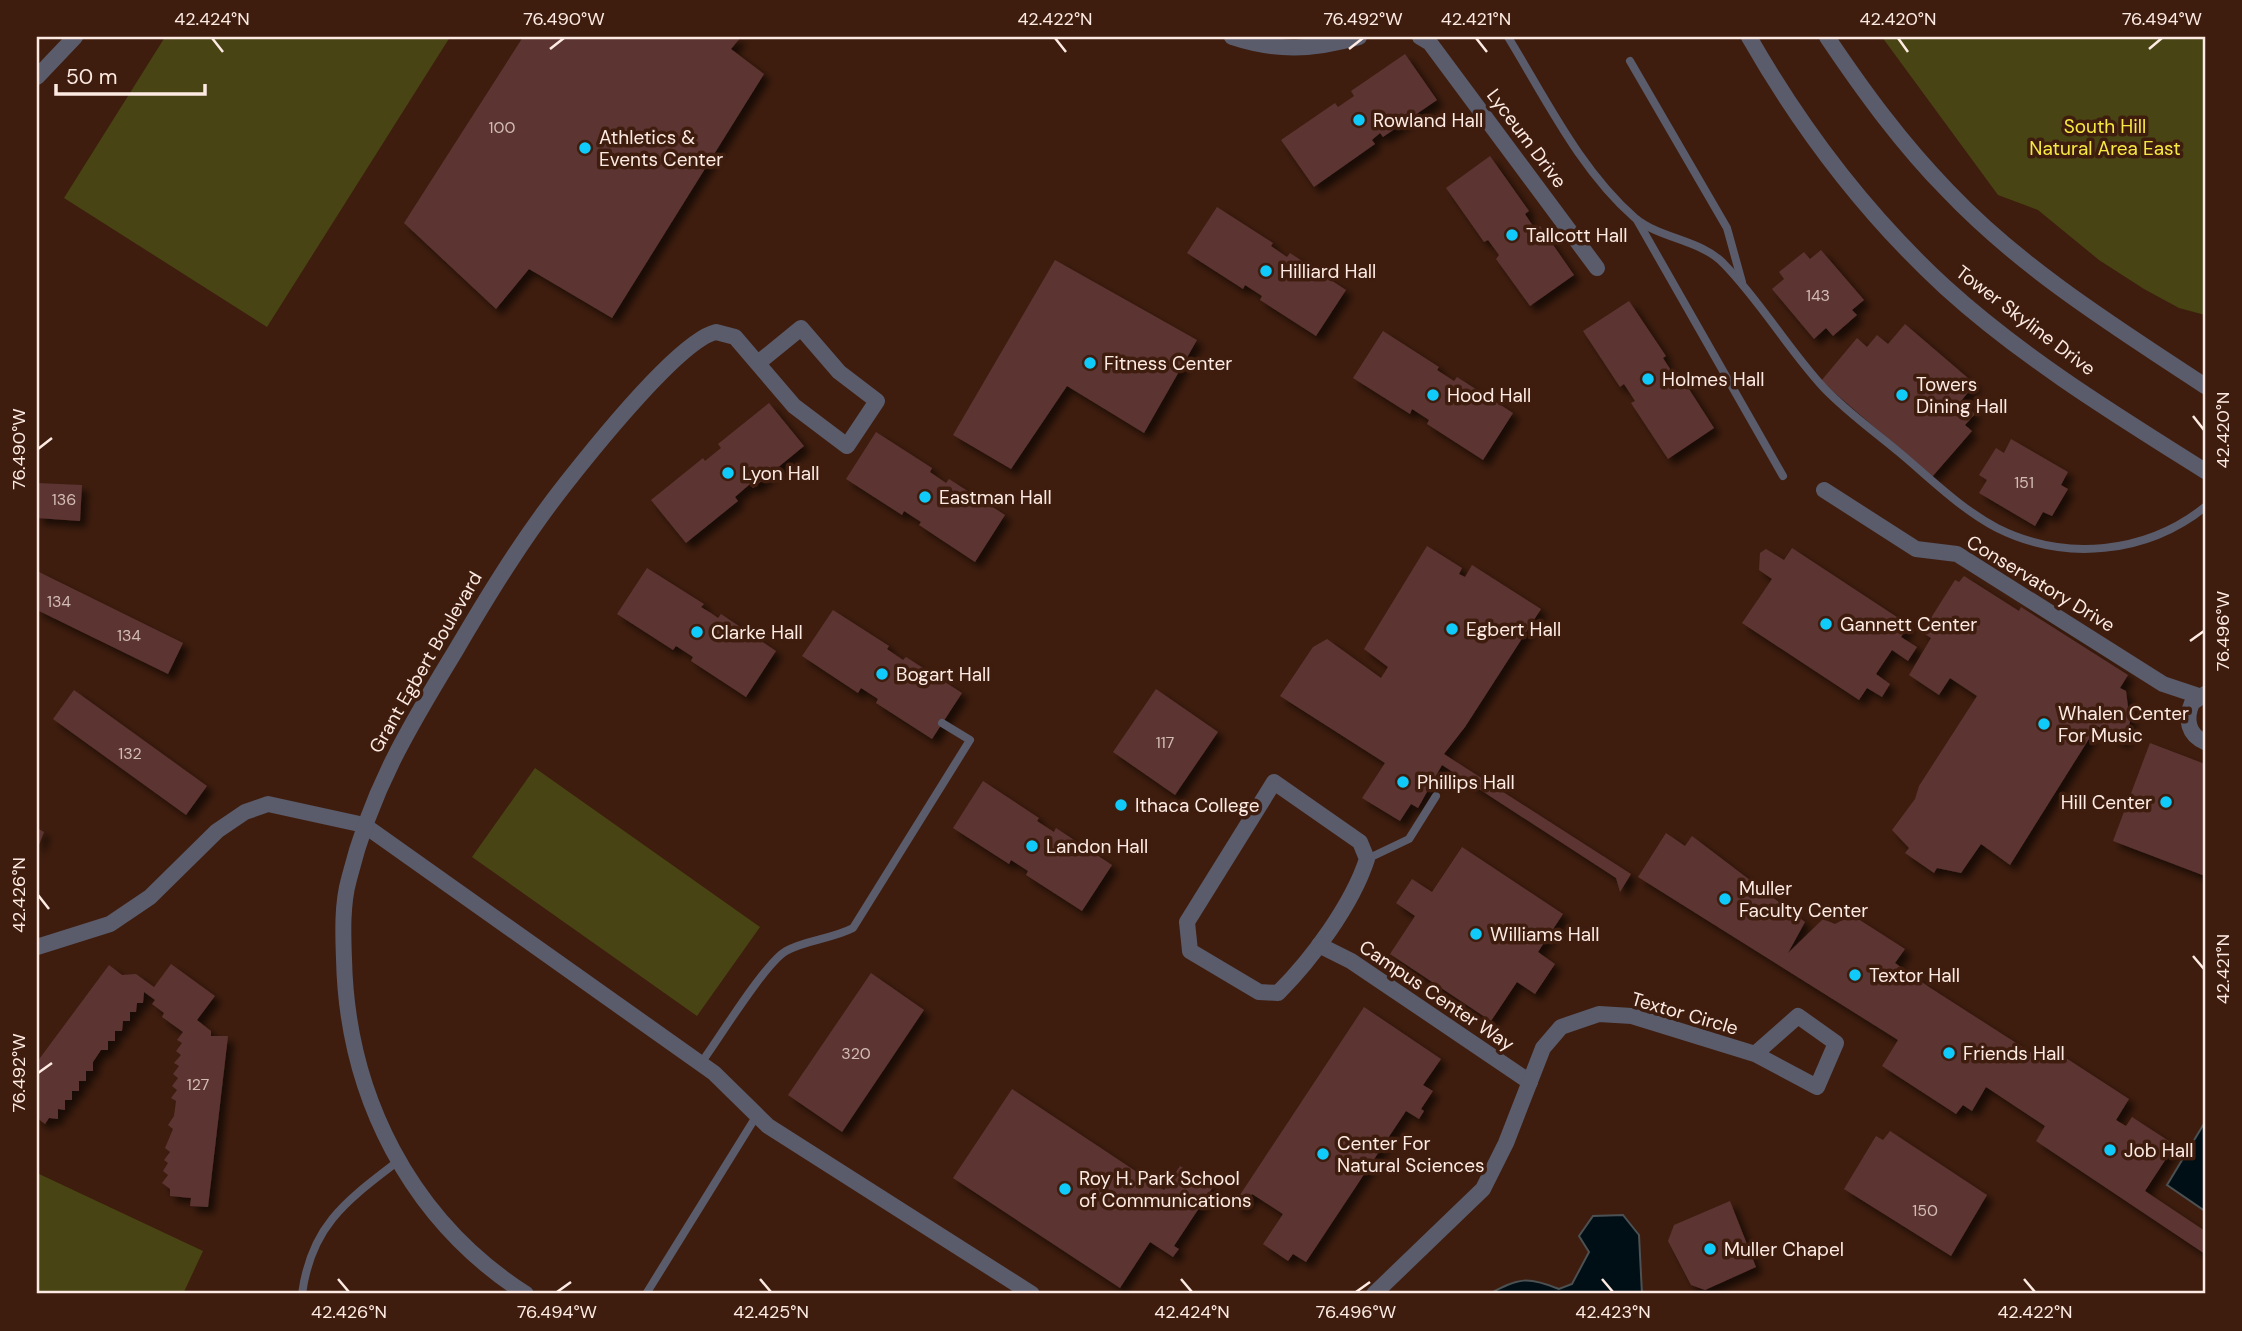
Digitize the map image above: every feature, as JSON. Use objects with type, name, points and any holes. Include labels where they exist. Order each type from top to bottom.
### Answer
[{"type":"street","points":[[37,77],[75,37]]},
{"type":"street","points":[[1232,37],[1317,48],[1359,37]]},
{"type":"street","name":"Lyceum Drive","points":[[1420,37],[1430,43],[1597,268]]},
{"type":"street","name":"Tower Skyline Drive","points":[[1749,37],[1832,160],[1870,208],[1945,287],[2054,371],[2205,471]]},
{"type":"street","points":[[1827,37],[1888,124],[1955,198],[2011,249],[2205,386]]},
{"type":"street","name":"Grant Egbert Boulevard","points":[[526,1294],[468,1249],[420,1194],[397,1162],[373,1112],[350,1030],[344,980],[343,931],[348,882],[364,825],[391,759],[493,587],[543,512],[606,435],[655,381],[709,334],[727,333],[735,337],[794,405],[847,446],[877,401],[839,372],[801,328],[758,363]]},
{"type":"street","name":"Conservatory Drive","points":[[1824,490],[1916,549],[1956,554],[2163,684],[2202,695]]},
{"type":"street","points":[[2202,695],[2188,713],[2188,723],[2192,732],[2205,742]]},
{"type":"street","points":[[1274,782],[1360,842],[1367,859],[1363,873],[1320,944],[1278,993],[1259,992],[1189,951],[1187,922],[1274,782]]},
{"type":"street","points":[[37,947],[110,924],[150,897],[218,831],[245,813],[268,804],[364,825],[701,1063],[768,1126],[1032,1294]]},
{"type":"street","name":"Campus Center Way","points":[[1320,944],[1350,961],[1530,1082]]},
{"type":"street","name":"Textor Circle","points":[[1374,1294],[1483,1189],[1543,1048],[1561,1027],[1599,1014],[1633,1016],[1755,1054],[1817,1087],[1836,1043],[1798,1016],[1755,1054]]},
{"type":"lane","points":[[1508,37],[1592,173],[1637,220],[1783,476]]},
{"type":"lane","points":[[1630,61],[1727,228],[1743,288]]},
{"type":"lane","points":[[1637,220],[1723,262],[1825,389],[1952,498],[1995,527],[2036,544],[2072,549],[2114,548],[2154,537],[2185,523],[2205,507]]},
{"type":"lane","points":[[701,1063],[762,976],[786,951],[836,937],[853,928],[970,740],[942,723]]},
{"type":"lane","points":[[1367,859],[1409,839],[1436,796]]},
{"type":"lane","points":[[646,1294],[757,1115]]},
{"type":"lane","points":[[302,1294],[311,1253],[326,1225],[349,1200],[397,1162]]},
{"type":"green space","points":[[165,37],[450,37],[267,327],[64,198]]},
{"type":"green space","name":"South Hill Natural Area East","points":[[1882,37],[2205,37],[2205,315],[2179,308],[2144,289],[2099,260],[2038,210],[1998,195]]},
{"type":"green space","points":[[535,768],[760,927],[697,1016],[472,857]]},
{"type":"green space","points":[[37,1173],[203,1251],[183,1294],[37,1294]]},
{"type":"shaded area","points":[[2205,1122],[2205,1211],[2167,1185]]},
{"type":"shaded area","points":[[1623,1215],[1639,1235],[1642,1294],[1489,1294],[1523,1281],[1539,1282],[1559,1289],[1572,1284],[1589,1252],[1579,1236],[1593,1216]]},
{"type":"building","name":"Athletics & Events Center","points":[[523,37],[741,37],[731,49],[764,74],[612,318],[529,269],[496,309],[404,223]]},
{"type":"building","name":"Rowland Hall","points":[[1405,54],[1437,100],[1383,137],[1380,133],[1372,140],[1375,144],[1314,187],[1281,140],[1335,103],[1338,107],[1354,96],[1351,91]]},
{"type":"building","name":"Tallcott Hall","points":[[1490,156],[1529,211],[1525,214],[1535,229],[1540,226],[1574,275],[1530,306],[1496,259],[1499,255],[1488,240],[1484,242],[1446,188]]},
{"type":"building","name":"Hilliard Hall","points":[[1217,207],[1273,243],[1271,246],[1287,257],[1290,253],[1346,290],[1316,336],[1260,300],[1262,296],[1245,285],[1243,289],[1187,253]]},
{"type":"building","points":[[1821,250],[1864,300],[1852,310],[1857,315],[1833,336],[1826,328],[1814,339],[1772,289],[1784,279],[1779,272],[1804,252],[1810,259]]},
{"type":"building","name":"Fitness Center","points":[[1055,260],[1197,340],[1144,433],[1067,386],[1011,469],[953,435]]},
{"type":"building","name":"Holmes Hall","points":[[1629,301],[1666,356],[1663,358],[1674,375],[1678,372],[1714,428],[1668,459],[1631,403],[1635,401],[1624,384],[1620,387],[1583,331]]},
{"type":"building","name":"Towers Dining Hall","points":[[1905,324],[1975,384],[1961,401],[1975,414],[1965,425],[1972,431],[1932,477],[1821,381],[1857,338],[1867,347],[1877,335],[1888,344]]},
{"type":"building","name":"Hood Hall","points":[[1383,331],[1439,367],[1437,370],[1454,381],[1457,377],[1513,413],[1483,460],[1427,424],[1429,420],[1412,409],[1410,414],[1353,378]]},
{"type":"building","name":"Lyon Hall","points":[[769,403],[804,446],[753,488],[750,484],[735,497],[738,501],[686,543],[651,500],[703,458],[705,461],[721,448],[718,444]]},
{"type":"building","name":"Eastman Hall","points":[[876,432],[932,468],[930,472],[946,483],[949,479],[1005,515],[975,562],[919,525],[921,522],[904,511],[902,515],[846,479]]},
{"type":"building","points":[[2011,439],[2068,472],[2061,485],[2068,489],[2052,516],[2043,512],[2035,526],[1979,493],[1987,480],[1979,475],[1996,448],[2004,453]]},
{"type":"building","points":[[37,483],[82,485],[80,521],[37,518]]},
{"type":"building","points":[[1427,546],[1462,568],[1459,574],[1465,577],[1472,565],[1541,609],[1465,727],[1444,754],[1631,874],[1620,892],[1616,878],[1442,765],[1418,808],[1411,804],[1400,821],[1362,798],[1385,763],[1280,696],[1313,647],[1327,639],[1381,678],[1388,667],[1364,649]]},
{"type":"building","name":"Gannett Center","points":[[1792,548],[1909,625],[1901,637],[1917,647],[1908,661],[1892,650],[1876,674],[1890,684],[1882,697],[1867,688],[1859,700],[1742,623],[1772,579],[1759,570],[1760,553],[1766,549],[1784,560]]},
{"type":"building","name":"Clarke Hall","points":[[647,568],[704,604],[701,607],[718,618],[721,614],[776,651],[746,697],[691,661],[693,657],[676,646],[673,650],[617,614]]},
{"type":"building","points":[[37,571],[183,643],[168,674],[37,610]]},
{"type":"building","name":"Whalen Center For Music","points":[[1964,576],[2019,611],[2021,607],[2128,675],[2120,688],[2126,691],[2130,722],[2124,743],[2097,726],[2010,865],[1981,844],[1961,873],[1937,868],[1934,873],[1905,853],[1909,848],[1892,830],[1915,799],[1919,786],[1977,696],[1950,678],[1939,695],[1909,675],[1931,638],[1922,632],[1955,580],[1959,582]]},
{"type":"building","name":"Bogart Hall","points":[[833,610],[889,646],[887,649],[903,660],[906,657],[962,693],[932,739],[876,703],[878,699],[861,688],[858,693],[802,656]]},
{"type":"building","points":[[1156,689],[1218,732],[1175,795],[1113,752]]},
{"type":"building","points":[[74,690],[207,786],[186,815],[53,719]]},
{"type":"building","name":"Hill Center","points":[[2150,743],[2205,764],[2205,876],[2113,841]]},
{"type":"building","name":"Landon Hall","points":[[983,781],[1039,818],[1037,821],[1054,832],[1056,828],[1112,865],[1082,911],[1026,875],[1028,871],[1011,860],[1009,864],[953,828]]},
{"type":"building","points":[[37,828],[44,832],[37,850]]},
{"type":"building","points":[[1666,833],[1685,846],[1692,836],[1805,922],[1788,953],[1823,919],[1835,924],[1852,915],[1905,949],[1895,963],[1929,987],[2041,1059],[2049,1047],[2129,1099],[2116,1120],[2126,1126],[2132,1117],[2175,1145],[2145,1191],[2205,1231],[2205,1254],[2036,1141],[2045,1126],[1986,1087],[1972,1111],[1963,1105],[1956,1114],[1882,1066],[1898,1040],[1638,877]]},
{"type":"building","name":"Williams Hall","points":[[1462,847],[1563,914],[1538,952],[1555,964],[1535,994],[1517,982],[1491,1021],[1390,954],[1415,916],[1396,903],[1412,879],[1432,892]]},
{"type":"building","points":[[171,964],[215,996],[197,1020],[211,1031],[211,1036],[228,1036],[208,1207],[190,1206],[191,1198],[170,1196],[170,1189],[162,1183],[168,1175],[163,1171],[168,1163],[164,1160],[170,1152],[165,1148],[173,1129],[168,1125],[174,1116],[176,1101],[171,1098],[177,1090],[172,1086],[178,1078],[173,1074],[179,1066],[174,1063],[181,1055],[176,1051],[182,1043],[177,1040],[183,1032],[162,1017],[164,1013],[152,1004],[155,1000],[144,992],[143,1003],[137,1003],[136,1012],[130,1012],[130,1021],[123,1021],[122,1031],[115,1031],[115,1041],[108,1041],[108,1050],[101,1050],[93,1062],[93,1071],[86,1071],[86,1081],[79,1081],[79,1091],[72,1091],[72,1100],[65,1100],[65,1110],[58,1109],[58,1119],[49,1118],[45,1124],[37,1118],[37,1062],[109,965],[122,975],[136,974],[154,987]]},
{"type":"building","points":[[871,973],[924,1010],[842,1132],[788,1095]]},
{"type":"building","name":"Center For Natural Sciences","points":[[1364,1007],[1441,1059],[1423,1085],[1433,1091],[1421,1109],[1424,1111],[1419,1119],[1406,1111],[1306,1262],[1293,1254],[1288,1261],[1263,1244],[1283,1214],[1252,1194],[1243,1209],[1234,1204]]},
{"type":"building","name":"Roy H. Park School of Communications","points":[[1012,1089],[1164,1190],[1180,1166],[1213,1187],[1174,1246],[1179,1249],[1173,1257],[1150,1242],[1120,1288],[953,1178]]},
{"type":"building","points":[[1890,1131],[1987,1195],[1951,1256],[1844,1189],[1876,1136],[1883,1140]]},
{"type":"building","name":"Muller Chapel","points":[[1730,1201],[1756,1267],[1705,1290],[1691,1285],[1668,1241],[1674,1225]]},
{"type":"place","name":"Rowland Hall","points":[[1359,120]]},
{"type":"place","name":"Athletics & Events Center","points":[[585,148]]},
{"type":"place","name":"Tallcott Hall","points":[[1512,235]]},
{"type":"place","name":"Hilliard Hall","points":[[1266,271]]},
{"type":"place","name":"Fitness Center","points":[[1090,363]]},
{"type":"place","name":"Holmes Hall","points":[[1648,379]]},
{"type":"place","name":"Hood Hall","points":[[1433,395]]},
{"type":"place","name":"Towers Dining Hall","points":[[1902,395]]},
{"type":"place","name":"Lyon Hall","points":[[728,473]]},
{"type":"place","name":"Eastman Hall","points":[[925,497]]},
{"type":"place","name":"Gannett Center","points":[[1826,624]]},
{"type":"place","name":"Egbert Hall","points":[[1452,629]]},
{"type":"place","name":"Clarke Hall","points":[[697,632]]},
{"type":"place","name":"Bogart Hall","points":[[882,674]]},
{"type":"place","name":"Whalen Center For Music","points":[[2044,724]]},
{"type":"place","name":"Phillips Hall","points":[[1403,782]]},
{"type":"place","name":"Hill Center","points":[[2166,802]]},
{"type":"place","name":"Ithaca College","points":[[1121,805]]},
{"type":"place","name":"Landon Hall","points":[[1032,846]]},
{"type":"place","name":"Muller Faculty Center","points":[[1725,899]]},
{"type":"place","name":"Williams Hall","points":[[1476,934]]},
{"type":"place","name":"Textor Hall","points":[[1855,975]]},
{"type":"place","name":"Friends Hall","points":[[1949,1053]]},
{"type":"place","name":"Job Hall","points":[[2110,1150]]},
{"type":"place","name":"Center For Natural Sciences","points":[[1323,1154]]},
{"type":"place","name":"Roy H. Park School of Communications","points":[[1065,1189]]},
{"type":"place","name":"Muller Chapel","points":[[1710,1249]]}]
